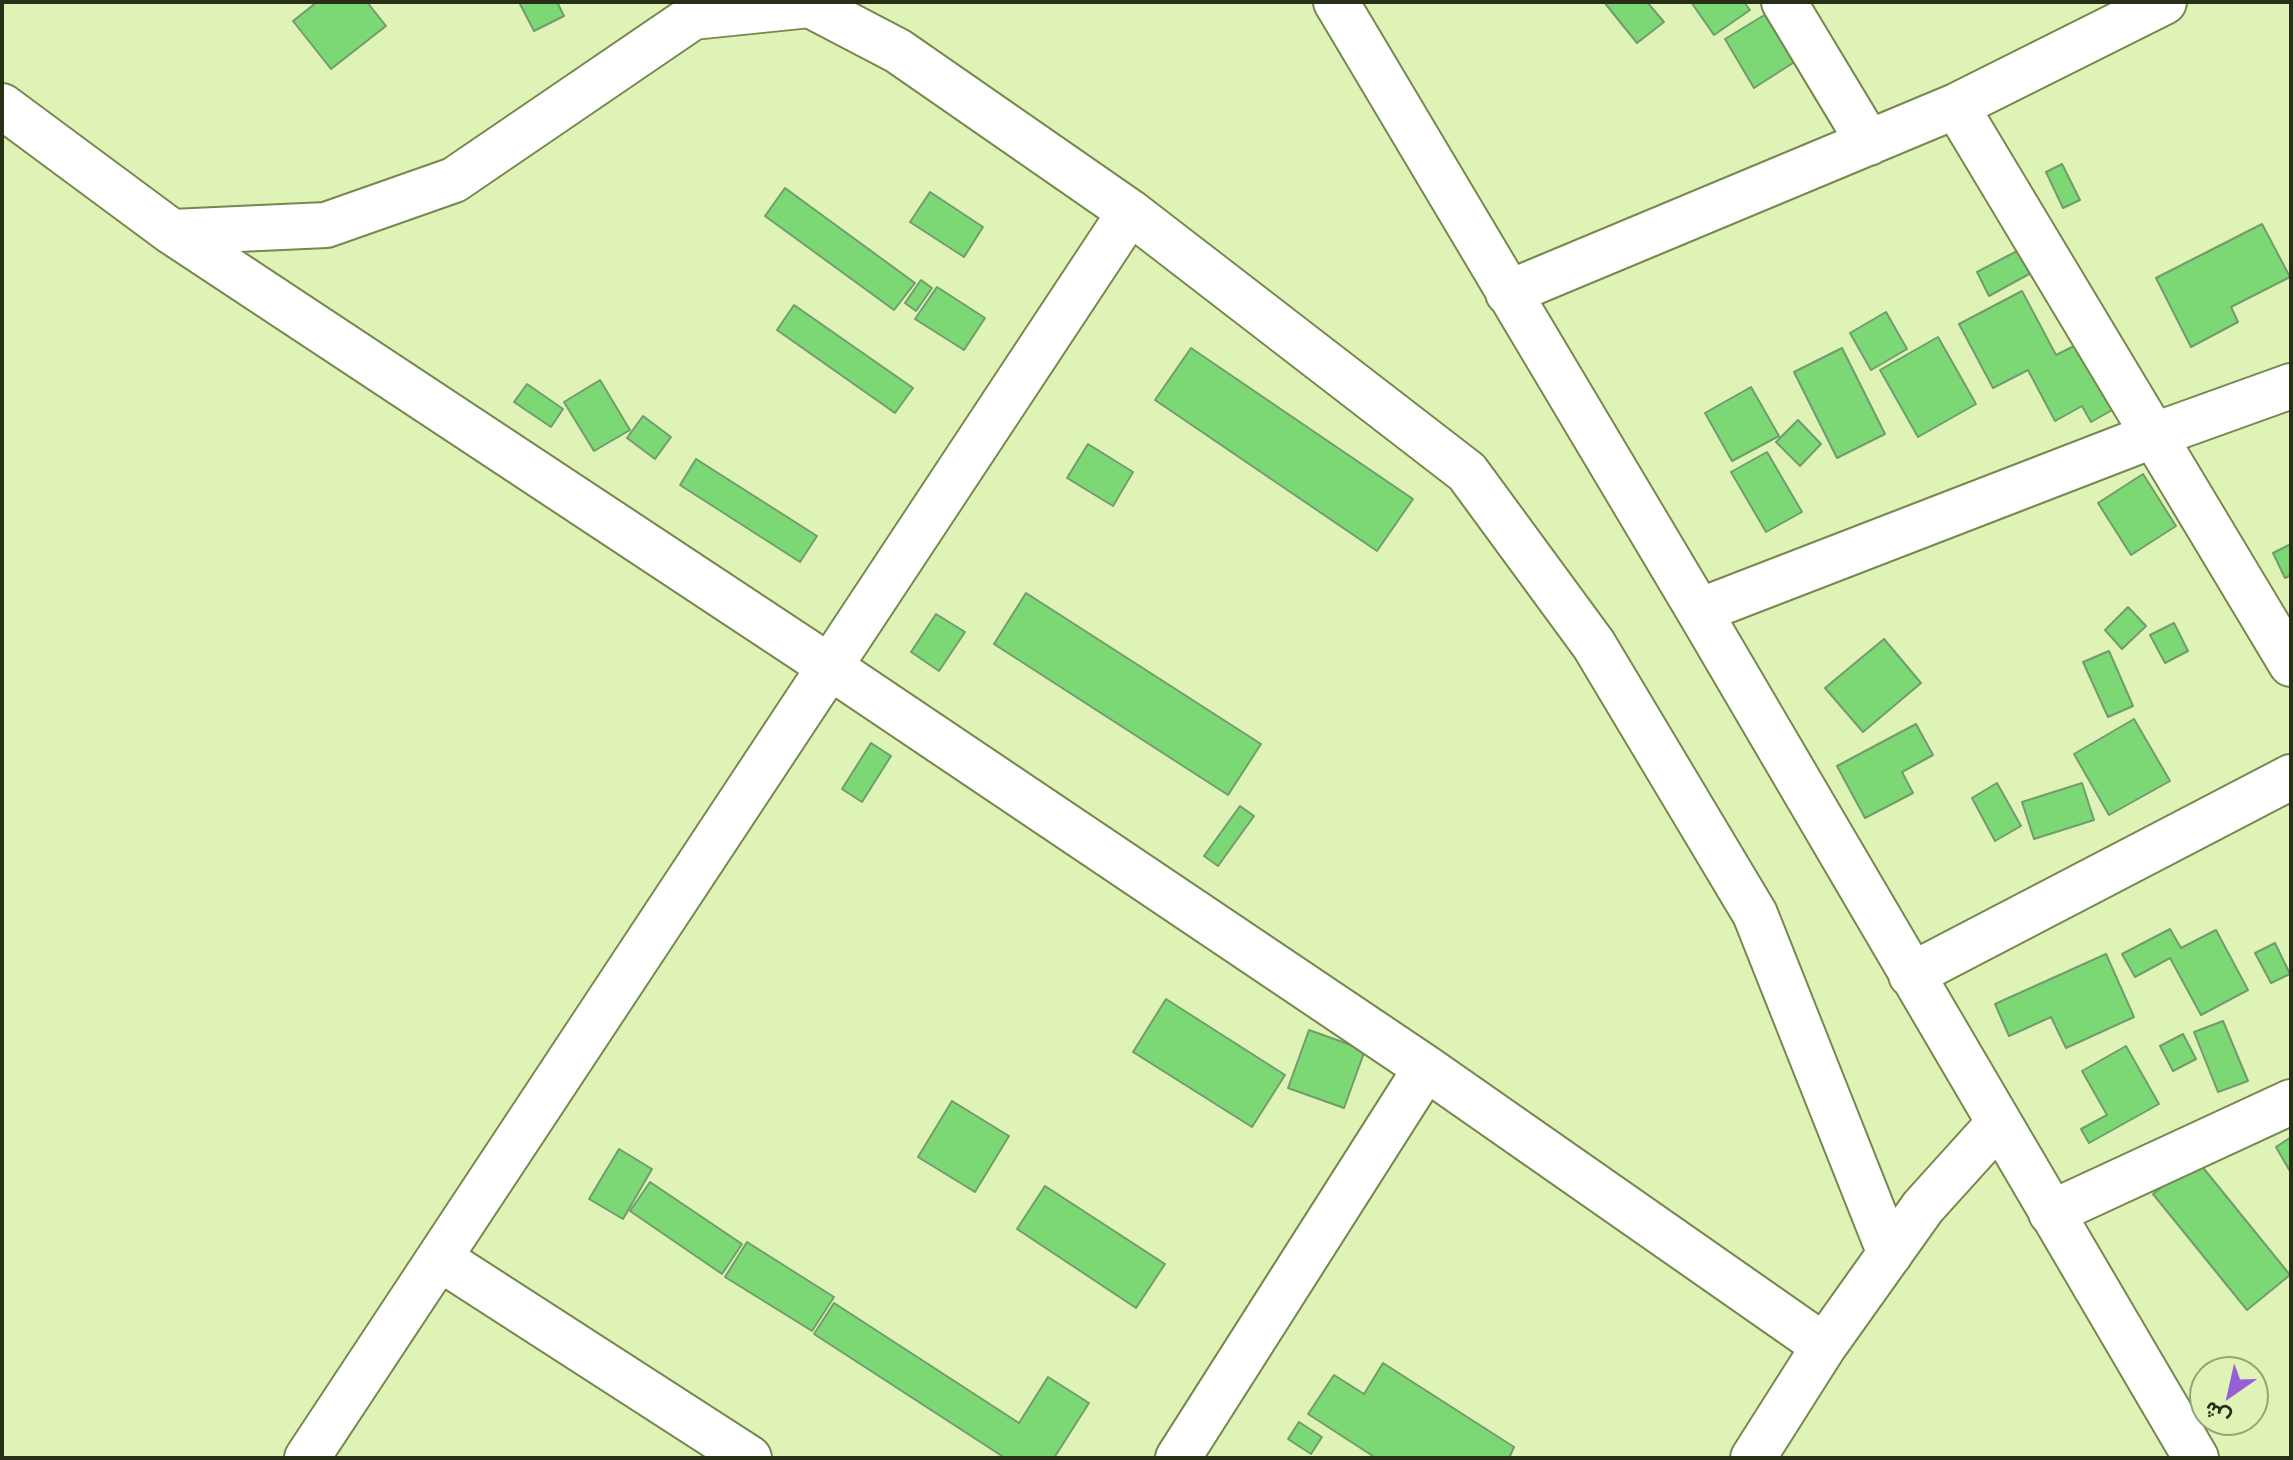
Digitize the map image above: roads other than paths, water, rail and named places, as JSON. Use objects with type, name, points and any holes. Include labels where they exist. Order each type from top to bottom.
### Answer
[{"type":"street","points":[[1336,2],[1699,611],[2196,1458]]},
{"type":"street","points":[[1784,2],[1869,143]]},
{"type":"street","points":[[1508,293],[1956,106],[2164,2]]},
{"type":"street","points":[[172,232],[326,225],[454,180],[693,17],[810,3],[898,51],[1130,212],[1467,472],[1594,645],[1755,914],[1890,1254]]},
{"type":"street","points":[[2,106],[172,232],[830,667],[1426,1068],[1824,1346]]},
{"type":"street","points":[[1956,106],[2291,664]]},
{"type":"street","points":[[307,1458],[1130,212]]},
{"type":"street","points":[[1699,611],[2152,436],[2291,386]]},
{"type":"street","points":[[1911,975],[2291,777]]},
{"type":"street","points":[[1178,1458],[1426,1068]]},
{"type":"street","points":[[2051,1213],[2291,1102]]},
{"type":"street","points":[[1753,1458],[1824,1346],[1923,1207],[1998,1124]]},
{"type":"street","points":[[439,1258],[749,1458]]}]
